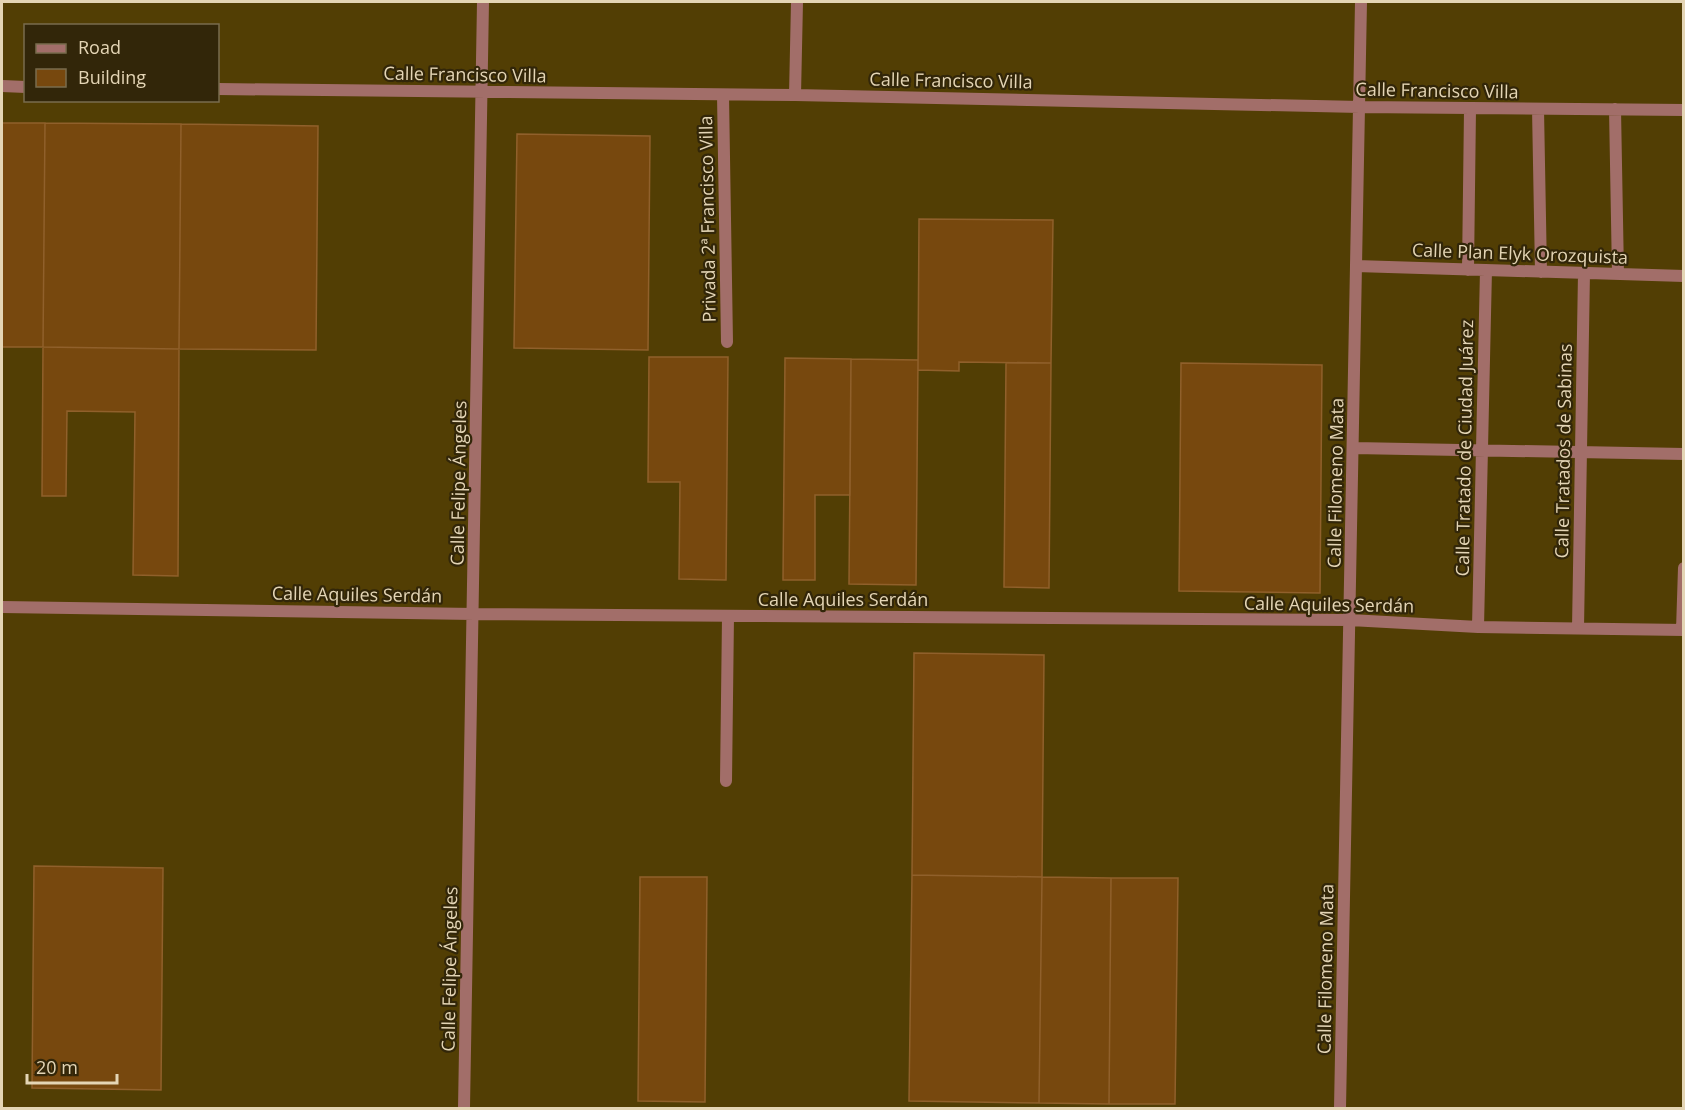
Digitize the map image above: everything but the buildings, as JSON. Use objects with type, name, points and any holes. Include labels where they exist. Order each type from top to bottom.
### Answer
[{"type":"street","name":"Calle Felipe Ángeles","points":[[464,1108],[483,2]]},
{"type":"street","points":[[795,94],[797,2]]},
{"type":"street","name":"Calle Filomeno Mata","points":[[1340,1108],[1354,448],[1360,2]]},
{"type":"street","points":[[2,86],[24,87]]},
{"type":"street","name":"Calle Francisco Villa","points":[[219,89],[795,94],[1470,109],[1683,110]]},
{"type":"street","name":"Privada 2ª Francisco Villa","points":[[723,95],[727,342]]},
{"type":"street","points":[[1468,270],[1470,109]]},
{"type":"street","points":[[1538,109],[1541,272]]},
{"type":"street","points":[[1615,109],[1618,274]]},
{"type":"street","name":"Calle Plan Elyk Orozquista","points":[[1356,266],[1683,276]]},
{"type":"street","name":"Calle Tratado de Ciudad Juárez","points":[[1478,627],[1486,270]]},
{"type":"street","name":"Calle Tratados de Sabinas","points":[[1578,628],[1584,273]]},
{"type":"street","points":[[1354,448],[1683,454]]},
{"type":"street","points":[[1683,568],[1683,630]]},
{"type":"street","name":"Calle Aquiles Serdán","points":[[2,607],[474,614],[1350,620],[1478,627],[1683,630]]},
{"type":"street","points":[[726,781],[728,616]]}]
